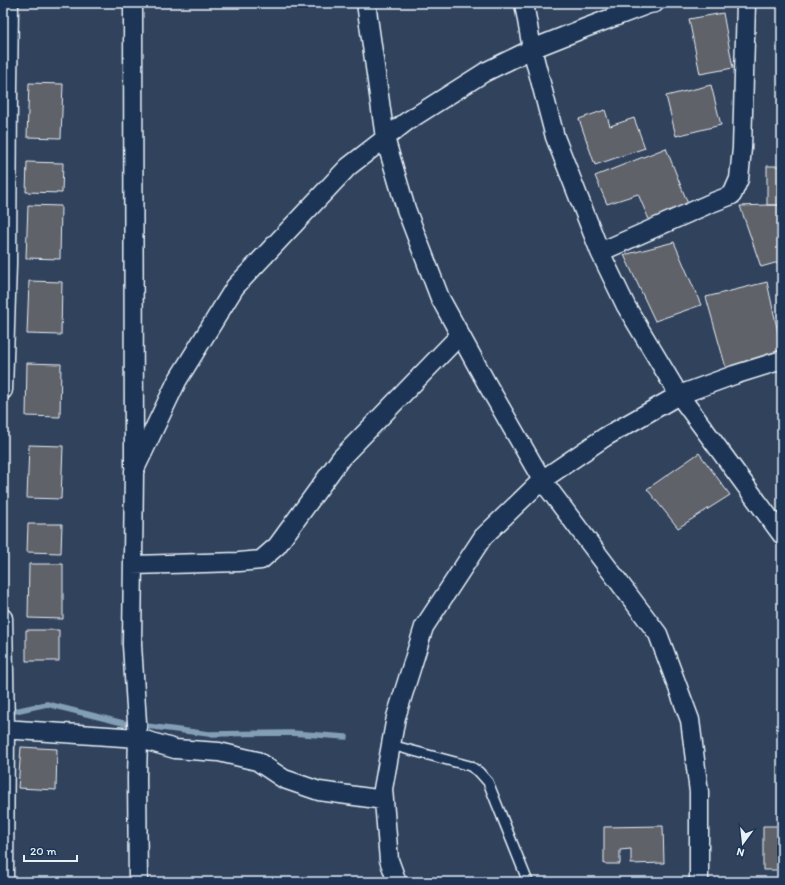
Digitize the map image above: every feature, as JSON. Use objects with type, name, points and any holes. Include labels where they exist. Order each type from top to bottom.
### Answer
[{"type":"street","points":[[3,390],[7,264],[6,89],[9,3]]},
{"type":"street","points":[[133,3],[134,471],[132,645],[138,738],[138,882]]},
{"type":"street","points":[[366,3],[385,138],[406,209],[440,298],[542,480],[658,634],[690,720],[700,792],[699,882]]},
{"type":"street","points":[[524,3],[532,49],[555,137],[600,252],[626,306],[679,396],[775,515],[782,535]]},
{"type":"street","points":[[134,471],[178,381],[235,287],[348,167],[406,122],[485,72],[532,49],[655,3]]},
{"type":"street","points":[[600,252],[732,195],[739,179],[742,148],[746,3]]},
{"type":"street","points":[[132,565],[261,560],[278,546],[341,458],[460,335]]},
{"type":"street","points":[[397,882],[389,860],[383,789],[396,717],[424,627],[483,537],[542,480],[605,437],[679,396],[734,375],[782,360]]},
{"type":"street","points":[[3,618],[4,882]]},
{"type":"street","points":[[4,729],[138,738],[175,749],[219,752],[256,761],[284,779],[320,791],[384,800]]},
{"type":"lane","points":[[391,745],[470,766],[479,772],[488,782],[528,882]]},
{"type":"building","points":[[723,13],[733,68],[700,74],[689,19]]},
{"type":"building","points":[[29,83],[63,84],[61,138],[27,137]]},
{"type":"building","points":[[711,85],[721,125],[676,136],[666,96]]},
{"type":"building","points":[[605,110],[610,126],[634,118],[645,148],[595,165],[579,119]]},
{"type":"building","points":[[666,148],[688,204],[650,222],[638,194],[607,204],[595,176]]},
{"type":"building","points":[[27,162],[63,163],[62,193],[26,192]]},
{"type":"building","points":[[767,166],[782,166],[782,205],[767,205]]},
{"type":"building","points":[[28,205],[61,206],[60,259],[26,258]]},
{"type":"building","points":[[782,205],[782,261],[761,267],[740,206]]},
{"type":"building","points":[[674,242],[701,305],[655,321],[624,255]]},
{"type":"building","points":[[29,281],[62,282],[61,335],[27,334]]},
{"type":"building","points":[[767,282],[782,351],[726,368],[706,297]]},
{"type":"building","points":[[27,363],[61,364],[60,417],[26,416]]},
{"type":"building","points":[[29,445],[63,446],[61,499],[27,498]]},
{"type":"building","points":[[699,453],[730,495],[678,528],[647,489]]},
{"type":"building","points":[[28,524],[62,524],[61,553],[27,552]]},
{"type":"building","points":[[29,564],[63,564],[63,619],[28,618]]},
{"type":"building","points":[[26,630],[59,630],[59,661],[26,661]]},
{"type":"building","points":[[21,747],[57,749],[56,790],[18,788]]},
{"type":"building","points":[[663,826],[664,863],[631,864],[631,849],[620,850],[620,864],[604,864],[604,827]]},
{"type":"building","points":[[763,826],[778,826],[778,870],[763,870]]},
{"type":"waterway","points":[[6,713],[47,704],[123,723],[209,734],[291,733],[346,737]]}]
